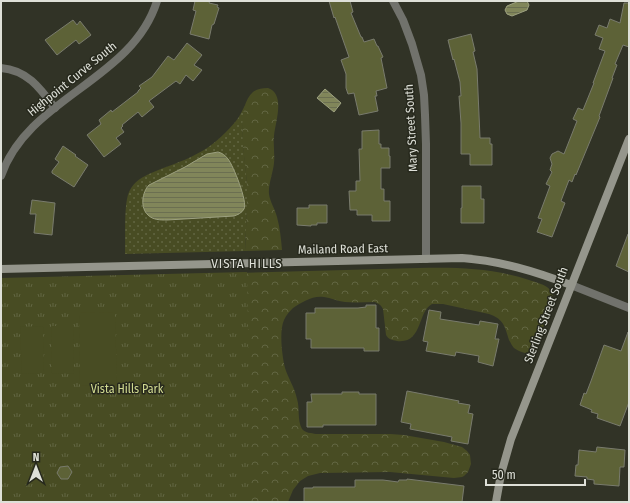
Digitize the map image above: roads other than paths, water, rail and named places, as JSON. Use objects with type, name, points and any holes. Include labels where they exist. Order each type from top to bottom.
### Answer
[{"type":"street","name":"Highpoint Curve South","points":[[1,176],[9,158],[22,139],[35,125],[114,63],[127,50],[145,28],[157,1]]},
{"type":"street","name":"Mary Street South","points":[[393,1],[403,20],[412,44],[421,75],[424,95],[426,134],[426,259]]},
{"type":"street","points":[[1,68],[15,71],[29,79],[44,93],[55,108]]},
{"type":"street","name":"Sterling Street South","points":[[496,502],[500,478],[509,444],[629,139]]},
{"type":"street","name":"Mailand Road East","points":[[1,268],[462,258],[497,262],[540,273],[629,308]]},
{"type":"district","name":"VISTA HILLS","points":[[247,263]]},
{"type":"park label","name":"Vista Hills Park","points":[[127,389]]}]
